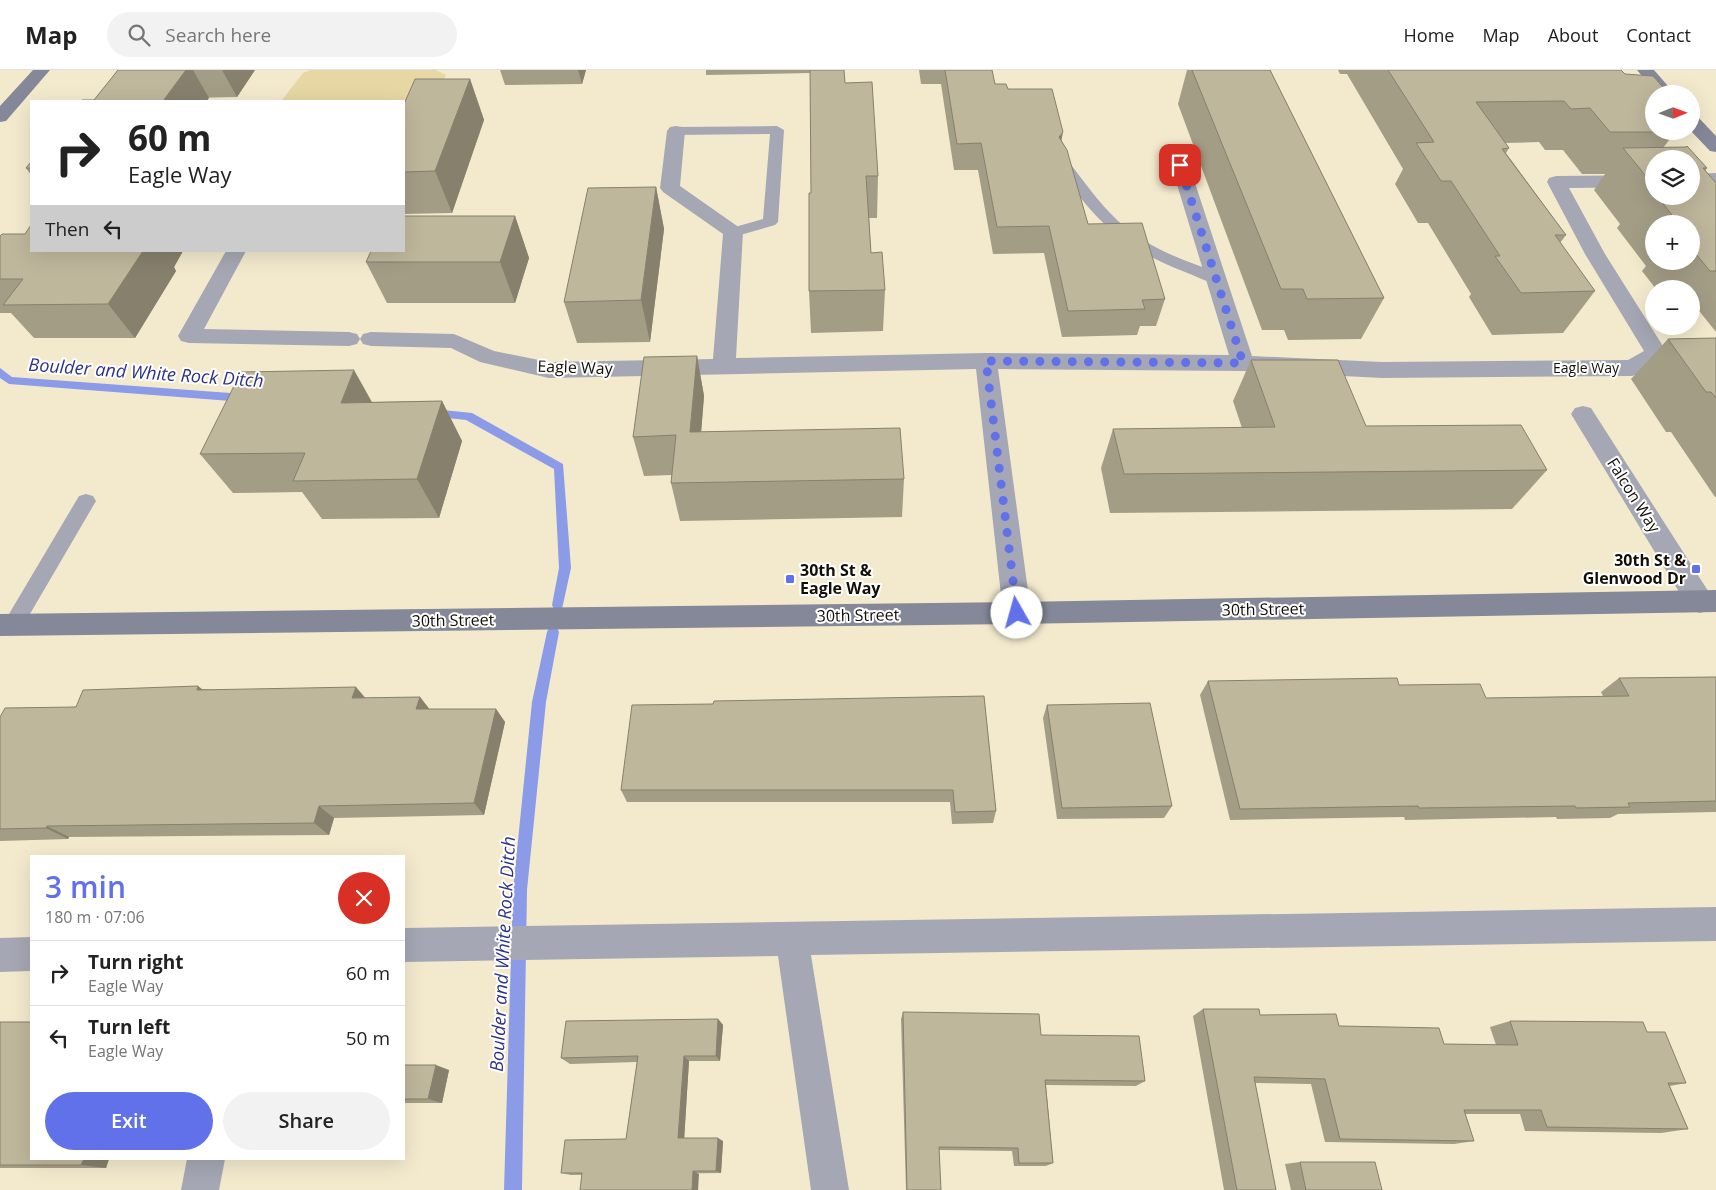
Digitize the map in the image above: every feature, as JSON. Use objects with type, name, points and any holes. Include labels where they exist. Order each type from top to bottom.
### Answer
[{"type":"main road","points":[[0,117],[42,70]]},
{"type":"main road","points":[[1645,70],[1659,85]]},
{"type":"main road","points":[[1700,130],[1716,147]]},
{"type":"main road","name":"30th Street","points":[[7,625],[1017,613],[1708,602]]},
{"type":"street","points":[[676,131],[670,188],[733,232],[724,366]]},
{"type":"street","points":[[1180,165],[1243,363]]},
{"type":"street","points":[[1700,180],[1716,180]]},
{"type":"street","name":"Eagle Way","points":[[235,252],[190,336],[454,341],[488,357],[550,370],[986,361],[1243,363],[1382,370],[1632,368],[1657,354],[1594,254],[1556,182],[1645,181]]},
{"type":"street","points":[[986,361],[1017,613]]},
{"type":"street","name":"Falcon Way","points":[[1583,414],[1708,602]]},
{"type":"street","points":[[405,945],[1716,924]]},
{"type":"street","points":[[792,938],[830,1190]]},
{"type":"street","points":[[0,955],[30,954]]},
{"type":"street","points":[[200,1190],[206,1160]]},
{"type":"lane","points":[[676,131],[778,130],[770,222],[733,232]]},
{"type":"lane","points":[[1063,164],[1096,207],[1129,238],[1166,259],[1216,278]]},
{"type":"lane","points":[[7,625],[86,501]]},
{"type":"shaded area","points":[[311,70],[436,70],[446,75],[433,98],[405,107],[405,100],[282,100],[303,73]]},
{"type":"building","points":[[118,70],[186,70],[164,100],[94,100]]},
{"type":"building","points":[[810,70],[844,70],[845,83],[872,82],[878,176],[866,176],[871,253],[882,252],[885,290],[809,291],[809,193],[811,193]]},
{"type":"building","points":[[945,70],[992,70],[995,84],[1006,84],[1008,89],[1052,89],[1063,132],[1059,137],[1067,150],[1088,224],[1142,223],[1165,299],[1142,300],[1145,309],[1068,311],[1049,226],[997,227],[981,143],[957,144]]},
{"type":"building","points":[[1192,70],[1270,70],[1384,298],[1307,299],[1303,289],[1281,289]]},
{"type":"building","points":[[1388,70],[1621,70],[1625,74],[1653,76],[1661,85],[1645,85],[1645,132],[1610,132],[1590,108],[1571,109],[1564,101],[1476,102],[1509,148],[1502,149],[1566,235],[1555,235],[1595,291],[1521,293],[1495,256],[1500,256],[1451,181],[1441,181],[1416,143],[1434,142]]},
{"type":"building","points":[[415,79],[470,79],[435,171],[405,172],[405,102]]},
{"type":"building","points":[[1686,147],[1691,150],[1645,150],[1645,175],[1623,148]]},
{"type":"building","points":[[1700,160],[1707,168],[1703,168],[1716,183],[1716,271],[1710,271],[1700,259],[1700,215],[1672,215],[1664,205],[1700,205]]},
{"type":"building","points":[[656,187],[641,300],[564,302],[588,188]]},
{"type":"building","points":[[405,216],[515,216],[500,262],[366,262],[371,252],[405,252]]},
{"type":"building","points":[[30,226],[30,252],[142,252],[108,304],[3,305],[23,279],[0,279],[0,236],[2,234],[25,234]]},
{"type":"building","points":[[1716,338],[1716,398],[1711,392],[1706,392],[1668,339]]},
{"type":"building","points":[[697,356],[690,432],[900,428],[904,479],[671,483],[676,435],[633,437],[644,357]]},
{"type":"building","points":[[1251,360],[1338,360],[1366,426],[1521,425],[1547,470],[1124,474],[1113,429],[1275,427]]},
{"type":"building","points":[[354,370],[341,403],[442,401],[417,479],[293,481],[305,453],[200,454],[241,372]]},
{"type":"building","points":[[1716,677],[1716,801],[1628,803],[1630,807],[1576,808],[1575,806],[1419,808],[1418,806],[1240,809],[1208,681],[1397,678],[1399,685],[1480,684],[1486,698],[1629,696],[1619,678]]},
{"type":"building","points":[[198,686],[197,690],[356,687],[352,698],[420,697],[416,709],[496,709],[474,803],[319,806],[314,823],[47,826],[46,828],[0,829],[0,717],[5,708],[76,707],[83,690]]},
{"type":"building","points":[[984,696],[996,811],[955,812],[953,790],[621,790],[632,705],[713,704],[714,701]]},
{"type":"building","points":[[1150,703],[1172,806],[1062,808],[1047,705]]},
{"type":"building","points":[[1203,1009],[1259,1009],[1260,1015],[1336,1014],[1339,1026],[1439,1028],[1444,1044],[1518,1045],[1510,1021],[1643,1022],[1647,1032],[1665,1032],[1686,1083],[1668,1083],[1688,1129],[1547,1127],[1541,1110],[1464,1110],[1474,1141],[1340,1139],[1325,1079],[1254,1077],[1276,1190],[1237,1190]]},
{"type":"building","points":[[903,1012],[1039,1014],[1041,1035],[1139,1036],[1145,1081],[1045,1080],[1053,1163],[1019,1163],[1018,1148],[939,1147],[941,1190],[907,1190]]},
{"type":"building","points":[[718,1019],[716,1056],[684,1056],[678,1138],[718,1138],[716,1171],[693,1171],[692,1190],[580,1190],[582,1173],[561,1173],[565,1140],[626,1139],[638,1056],[561,1058],[566,1021]]},
{"type":"building","points":[[0,1022],[30,1022],[30,1160],[84,1160],[81,1165],[0,1165]]},
{"type":"building","points":[[405,1065],[436,1065],[428,1099],[405,1099]]},
{"type":"building","points":[[1300,1162],[1375,1162],[1382,1190],[1306,1190]]},
{"type":"waterway","name":"Boulder and White Rock Ditch","points":[[0,372],[9,380],[244,398]]},
{"type":"waterway","name":"Boulder and White Rock Ditch","points":[[433,413],[468,416],[559,467],[565,568],[558,605]]},
{"type":"waterway","name":"Boulder and White Rock Ditch","points":[[513,1190],[520,890],[539,702],[553,632]]},
{"type":"place","name":"30th St & Glenwood Dr","points":[[1696,569]]},
{"type":"place","name":"30th St & Eagle Way","points":[[790,579]]},
{"type":"route","points":[[1017,613],[986,361],[1243,363],[1180,165]]}]
